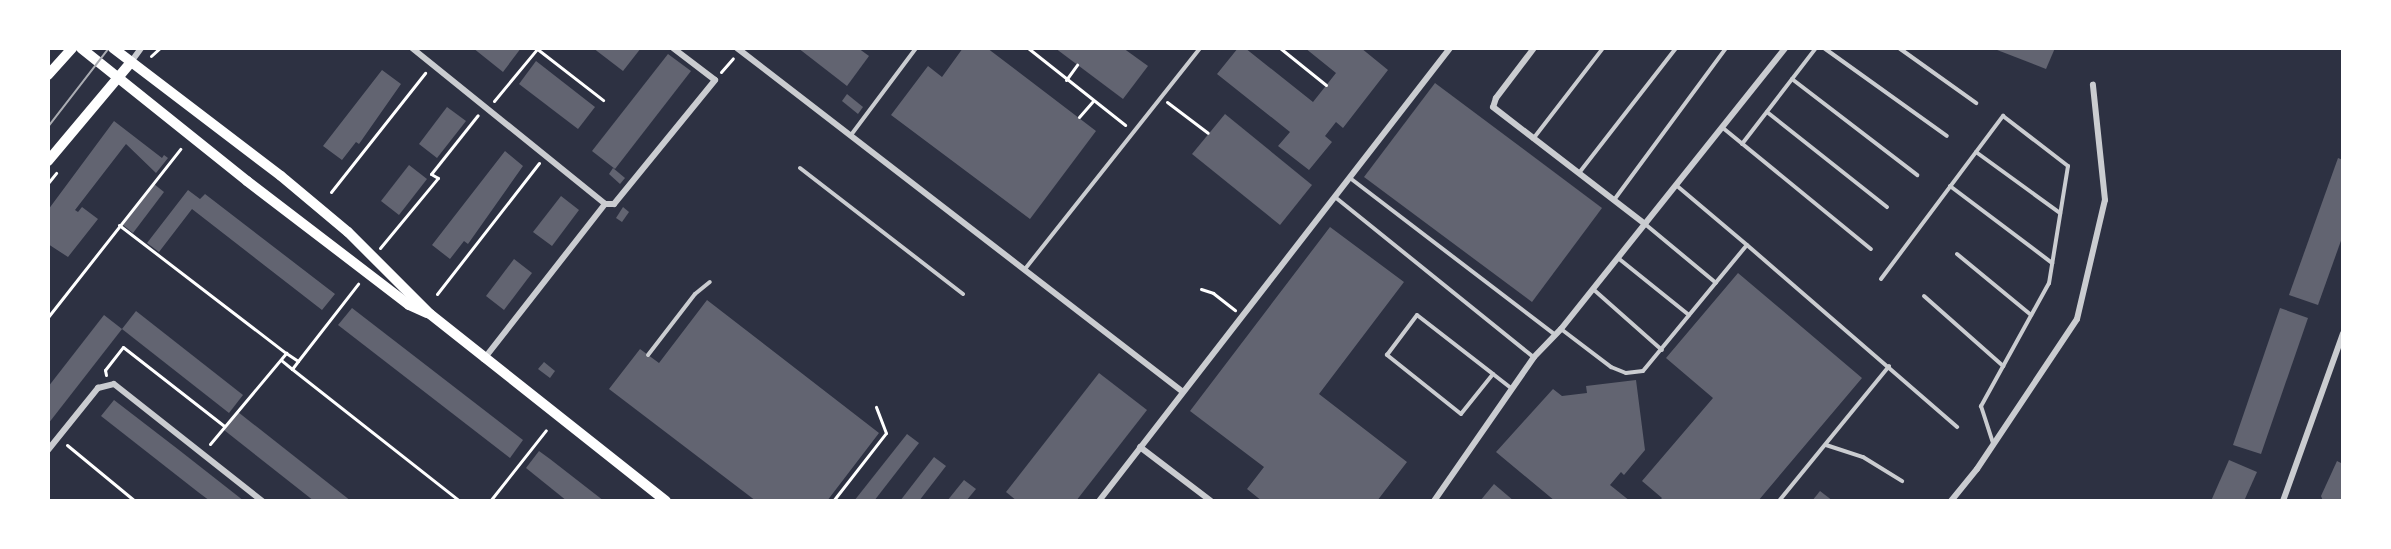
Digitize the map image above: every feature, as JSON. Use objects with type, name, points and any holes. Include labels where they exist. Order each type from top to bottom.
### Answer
[{"type":"main road","points":[[48,75],[72,48]]},
{"type":"main road","points":[[81,48],[190,137],[409,305],[430,314]]},
{"type":"main road","points":[[113,48],[321,209],[430,314],[483,359],[666,501]]},
{"type":"main road","points":[[48,161],[131,62]]},
{"type":"street","points":[[131,62],[141,48]]},
{"type":"street","points":[[412,48],[604,204],[614,204],[715,80],[674,48]]},
{"type":"street","points":[[1099,501],[1450,48]]},
{"type":"street","points":[[1534,48],[1493,107],[1645,224]]},
{"type":"street","points":[[1434,501],[1534,357],[1561,330],[1785,48]]},
{"type":"street","points":[[738,49],[1183,392]]},
{"type":"street","points":[[1951,501],[1994,445],[2077,319],[2105,200],[2093,85]]},
{"type":"street","points":[[483,359],[604,204]]},
{"type":"street","points":[[2283,501],[2343,333]]},
{"type":"street","points":[[48,450],[84,406],[107,383],[114,384],[262,501]]},
{"type":"street","points":[[1140,447],[1211,501]]},
{"type":"lane","points":[[851,135],[916,48]]},
{"type":"lane","points":[[1025,269],[1200,48]]},
{"type":"lane","points":[[1533,139],[1604,48]]},
{"type":"lane","points":[[1578,173],[1676,48]]},
{"type":"lane","points":[[1613,200],[1726,48]]},
{"type":"lane","points":[[1742,144],[1816,48]]},
{"type":"lane","points":[[1824,48],[1947,136]]},
{"type":"lane","points":[[1899,48],[1976,103]]},
{"type":"lane","points":[[1792,79],[1917,174]]},
{"type":"lane","points":[[1767,112],[1887,207]]},
{"type":"lane","points":[[1881,279],[2003,116],[2068,166],[2049,283],[1981,406],[1994,445]]},
{"type":"lane","points":[[1723,128],[1870,249]]},
{"type":"lane","points":[[1976,152],[2060,213]]},
{"type":"lane","points":[[800,168],[963,294]]},
{"type":"lane","points":[[1350,178],[1555,335]]},
{"type":"lane","points":[[1676,185],[1889,366],[1956,427]]},
{"type":"lane","points":[[1950,186],[2052,263]]},
{"type":"lane","points":[[1335,197],[1534,357]]},
{"type":"lane","points":[[1645,224],[1716,283]]},
{"type":"lane","points":[[1561,330],[1611,367],[1626,372],[1643,371],[1747,245]]},
{"type":"lane","points":[[1957,254],[2031,315]]},
{"type":"lane","points":[[1618,258],[1689,315]]},
{"type":"lane","points":[[648,355],[695,294],[710,282]]},
{"type":"lane","points":[[1593,289],[1662,350]]},
{"type":"lane","points":[[1924,296],[2003,366]]},
{"type":"lane","points":[[1492,374],[1461,414],[1387,355],[1417,315],[1492,374],[1512,390]]},
{"type":"lane","points":[[1779,501],[1889,366]]},
{"type":"lane","points":[[1826,445],[1863,457],[1902,481]]},
{"type":"path","points":[[380,248],[438,178],[431,174],[537,48],[603,100]]},
{"type":"path","points":[[1028,48],[1134,132]]},
{"type":"path","points":[[1280,48],[1326,85]]},
{"type":"path","points":[[715,80],[738,49]]},
{"type":"path","points":[[331,192],[432,65]]},
{"type":"path","points":[[1066,80],[1077,65]]},
{"type":"path","points":[[1161,98],[1208,132]]},
{"type":"path","points":[[1078,117],[1093,101]]},
{"type":"path","points":[[48,317],[180,149]]},
{"type":"path","points":[[437,294],[545,156]]},
{"type":"path","points":[[119,225],[298,361]]},
{"type":"path","points":[[292,369],[358,284]]},
{"type":"path","points":[[1201,290],[1213,293],[1243,316]]},
{"type":"path","points":[[107,383],[105,370],[123,346],[224,426]]},
{"type":"path","points":[[201,455],[286,353]]},
{"type":"path","points":[[281,360],[460,501]]},
{"type":"path","points":[[833,501],[886,433],[876,407]]},
{"type":"path","points":[[490,501],[546,430]]},
{"type":"path","points":[[57,437],[135,501]]},
{"type":"building","points":[[473,48],[521,48],[503,72]]},
{"type":"building","points":[[593,48],[641,48],[623,71]]},
{"type":"building","points":[[798,48],[858,48],[869,56],[847,86]]},
{"type":"building","points":[[963,48],[987,48],[1096,131],[1030,219],[891,115],[928,66],[942,77]]},
{"type":"building","points":[[1055,48],[1123,48],[1148,66],[1123,99]]},
{"type":"building","points":[[1238,48],[1245,48],[1313,102],[1336,73],[1305,48],[1361,48],[1388,70],[1343,128],[1336,122],[1325,136],[1332,142],[1309,170],[1278,146],[1290,132],[1217,74]]},
{"type":"building","points":[[1992,48],[2055,48],[2046,69]]},
{"type":"building","points":[[668,54],[691,71],[615,169],[592,151]]},
{"type":"building","points":[[536,61],[595,107],[578,129],[519,84]]},
{"type":"building","points":[[382,70],[401,84],[359,144],[356,142],[342,160],[323,146]]},
{"type":"building","points":[[1435,83],[1602,208],[1532,302],[1364,177]]},
{"type":"building","points":[[847,94],[863,107],[858,114],[842,101]]},
{"type":"building","points":[[447,107],[466,121],[437,158],[419,144]]},
{"type":"building","points":[[1225,114],[1312,185],[1280,225],[1192,154]]},
{"type":"building","points":[[114,121],[162,158],[164,155],[168,158],[156,173],[126,144],[75,210],[78,212],[82,207],[98,219],[68,257],[48,244],[48,210]]},
{"type":"building","points":[[505,151],[523,166],[468,244],[464,241],[450,259],[432,245]]},
{"type":"building","points":[[2338,158],[2343,160],[2343,235],[2318,305],[2289,295]]},
{"type":"building","points":[[409,165],[427,179],[399,215],[381,201]]},
{"type":"building","points":[[613,168],[625,178],[620,184],[609,174]]},
{"type":"building","points":[[154,184],[164,192],[133,233],[123,225]]},
{"type":"building","points":[[188,190],[200,199],[205,194],[335,294],[322,310],[192,209],[159,252],[147,243]]},
{"type":"building","points":[[561,196],[579,210],[552,246],[533,232]]},
{"type":"building","points":[[623,207],[629,212],[622,222],[616,218]]},
{"type":"building","points":[[1330,227],[1404,282],[1319,394],[1407,462],[1377,501],[1262,501],[1247,489],[1264,467],[1190,411]]},
{"type":"building","points":[[514,259],[532,273],[504,310],[486,296]]},
{"type":"building","points":[[1738,273],[1862,378],[1758,501],[1659,501],[1662,498],[1642,481],[1713,398],[1666,358]]},
{"type":"building","points":[[707,300],[879,433],[827,501],[756,501],[609,389],[640,349],[659,363]]},
{"type":"building","points":[[352,308],[523,440],[510,458],[338,325]]},
{"type":"building","points":[[2280,308],[2308,318],[2261,454],[2233,445]]},
{"type":"building","points":[[136,311],[243,395],[229,413],[122,329]]},
{"type":"building","points":[[104,315],[122,329],[48,424],[48,387]]},
{"type":"building","points":[[544,362],[555,371],[550,378],[538,369]]},
{"type":"building","points":[[1099,373],[1147,410],[1076,501],[1017,501],[1006,492]]},
{"type":"building","points":[[1636,380],[1645,450],[1624,475],[1621,472],[1610,485],[1630,501],[1555,501],[1496,452],[1553,389],[1562,396],[1587,393],[1586,386]]},
{"type":"building","points":[[114,400],[244,501],[210,501],[198,492],[101,416]]},
{"type":"building","points":[[238,412],[351,501],[314,501],[224,430]]},
{"type":"building","points":[[907,434],[919,443],[874,501],[854,501]]},
{"type":"building","points":[[539,451],[604,501],[567,501],[526,468]]},
{"type":"building","points":[[934,457],[946,466],[919,501],[900,501]]},
{"type":"building","points":[[2229,460],[2257,472],[2244,501],[2211,501]]},
{"type":"building","points":[[2337,461],[2343,464],[2343,501],[2323,501],[2321,496]]},
{"type":"building","points":[[964,480],[976,489],[966,501],[947,501]]},
{"type":"building","points":[[1494,484],[1514,501],[1480,501]]},
{"type":"building","points":[[1820,491],[1833,501],[1812,501]]},
{"type":"tram line","points":[[48,127],[109,48]]}]
